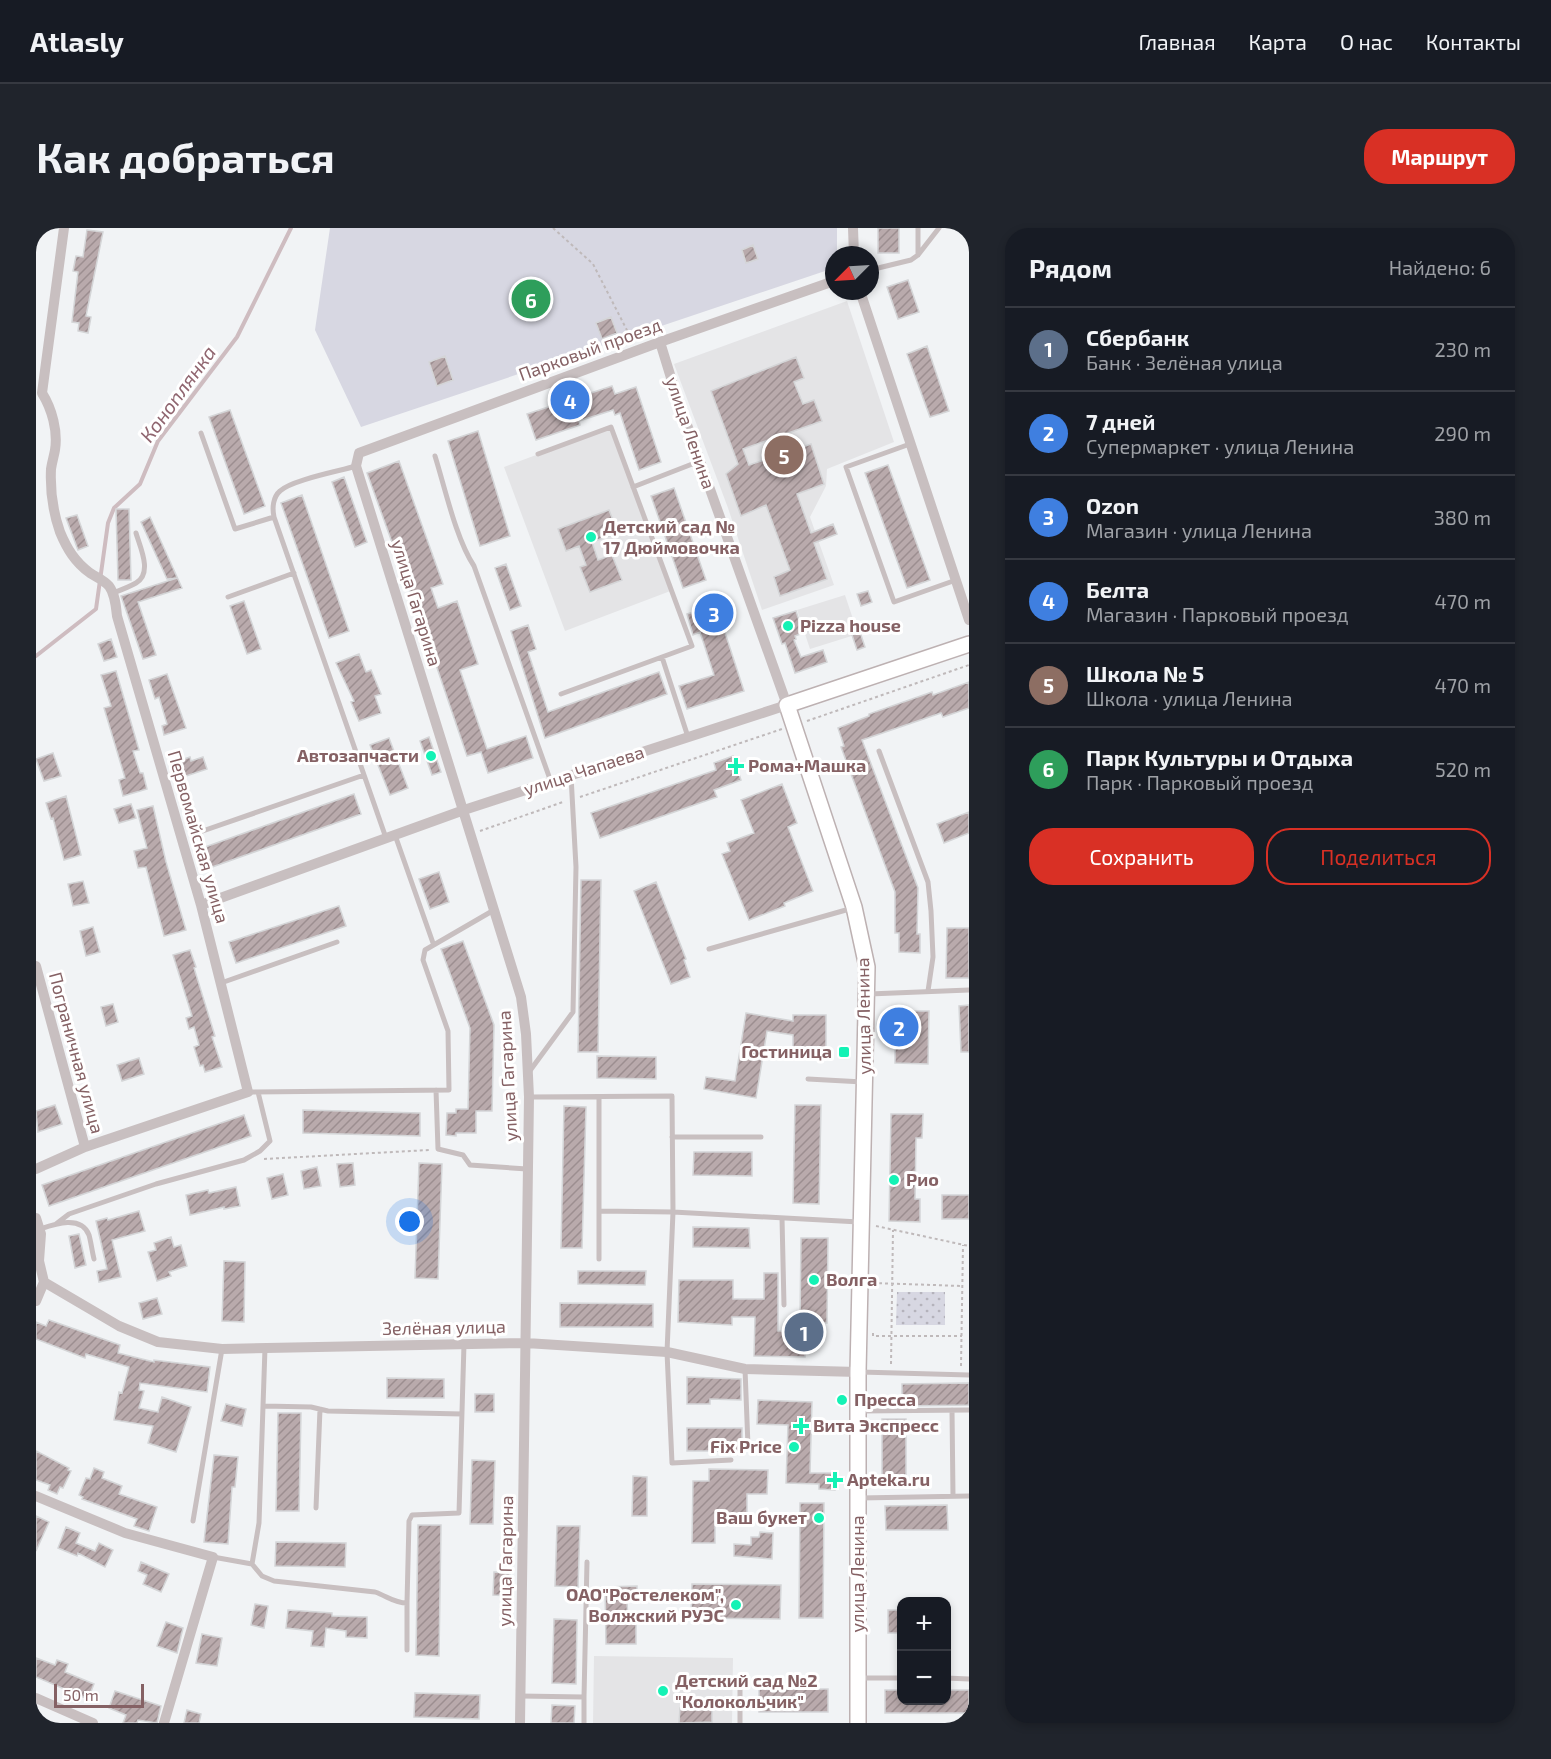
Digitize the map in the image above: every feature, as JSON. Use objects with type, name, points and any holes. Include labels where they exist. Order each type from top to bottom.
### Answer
[{"type":"main road","name":"улица Чапаева","points":[[787,705],[969,644]]},
{"type":"main road","name":"улица Ленина","points":[[787,705],[854,907],[867,967],[858,1372],[858,1723]]},
{"type":"street","points":[[64,228],[39,393],[48,402],[55,430],[56,448],[51,467],[53,508],[60,533],[72,557],[110,588]]},
{"type":"street","points":[[853,228],[854,246]]},
{"type":"street","name":"Парковый проезд","points":[[356,466],[359,453],[660,342],[825,284]]},
{"type":"street","points":[[863,300],[969,620]]},
{"type":"street","name":"улица Ленина","points":[[660,342],[700,462],[787,705]]},
{"type":"street","name":"улица Гагарина","points":[[356,466],[494,910],[520,997],[526,1034],[529,1097],[520,1723]]},
{"type":"street","name":"Первомайская улица","points":[[110,588],[253,1092]]},
{"type":"street","name":"улица Чапаева","points":[[201,905],[464,810],[787,705]]},
{"type":"street","name":"Пограничная улица","points":[[36,966],[85,1147]]},
{"type":"street","points":[[36,1168],[85,1147],[253,1092]]},
{"type":"street","points":[[36,1218],[41,1234],[37,1260],[44,1282],[36,1301]]},
{"type":"street","name":"Зелёная улица","points":[[44,1282],[119,1326],[158,1342],[222,1349],[526,1343],[667,1352],[745,1369],[858,1372]]},
{"type":"street","points":[[36,1496],[125,1533],[213,1557],[164,1723]]},
{"type":"street","points":[[36,1698],[93,1723]]},
{"type":"lane","points":[[918,228],[918,255]]},
{"type":"lane","points":[[879,268],[911,260],[918,255],[939,228]]},
{"type":"lane","points":[[538,454],[611,427],[692,646],[561,694]]},
{"type":"lane","points":[[201,433],[235,529],[274,517]]},
{"type":"lane","points":[[911,444],[846,467],[894,602],[956,580]]},
{"type":"lane","points":[[435,456],[461,538],[474,566],[551,782]]},
{"type":"lane","points":[[633,487],[700,462]]},
{"type":"lane","points":[[356,466],[291,484],[280,490],[272,510],[364,775],[433,943]]},
{"type":"lane","points":[[110,588],[135,584],[141,579],[144,572],[144,561],[136,533]]},
{"type":"lane","points":[[228,597],[294,573]]},
{"type":"lane","points":[[662,657],[688,737]]},
{"type":"lane","points":[[879,751],[928,882],[932,911],[933,957],[928,991]]},
{"type":"lane","points":[[194,834],[364,775]]},
{"type":"lane","points":[[528,1073],[573,1012],[576,867],[571,776]]},
{"type":"lane","points":[[709,949],[854,907]]},
{"type":"lane","points":[[40,1230],[56,1224],[69,1214],[156,1184],[244,1161],[260,1151],[270,1140],[253,1092],[449,1090],[448,1031],[423,960],[425,950],[433,943],[494,910]]},
{"type":"lane","points":[[221,983],[337,942]]},
{"type":"lane","points":[[868,994],[969,990]]},
{"type":"lane","points":[[808,1079],[865,1082]]},
{"type":"lane","points":[[436,1090],[438,1149],[464,1155],[470,1165],[528,1169]]},
{"type":"lane","points":[[599,1096],[599,1258]]},
{"type":"lane","points":[[529,1097],[672,1096],[673,1212],[667,1352],[672,1463],[731,1460]]},
{"type":"lane","points":[[672,1137],[761,1137]]},
{"type":"lane","points":[[598,1211],[673,1212],[861,1222]]},
{"type":"lane","points":[[783,1218],[784,1305]]},
{"type":"lane","points":[[56,1224],[75,1223],[84,1228],[88,1234],[94,1259]]},
{"type":"lane","points":[[407,1650],[409,1521],[412,1515],[459,1513],[464,1344]]},
{"type":"lane","points":[[252,1564],[259,1522],[265,1348]]},
{"type":"lane","points":[[193,1521],[222,1349]]},
{"type":"lane","points":[[745,1369],[748,1446]]},
{"type":"lane","points":[[858,1372],[969,1376]]},
{"type":"lane","points":[[264,1406],[462,1414]]},
{"type":"lane","points":[[316,1508],[320,1409]]},
{"type":"lane","points":[[952,1410],[953,1496]]},
{"type":"lane","points":[[858,1411],[969,1410]]},
{"type":"lane","points":[[858,1498],[969,1496]]},
{"type":"lane","points":[[213,1557],[252,1564],[262,1576],[274,1581],[375,1592],[396,1603],[407,1603]]},
{"type":"lane","points":[[584,1723],[587,1562]]},
{"type":"lane","points":[[858,1678],[897,1678]]},
{"type":"lane","points":[[951,1678],[969,1679]]},
{"type":"lane","points":[[740,1679],[740,1723]]},
{"type":"lane","points":[[520,1696],[584,1697]]},
{"type":"path","points":[[553,228],[593,264],[638,350]]},
{"type":"path","points":[[471,834],[969,665]]},
{"type":"path","points":[[244,1161],[438,1149]]},
{"type":"path","points":[[861,1222],[969,1246]]},
{"type":"path","points":[[891,1373],[893,1230]]},
{"type":"path","points":[[961,1375],[963,1245]]},
{"type":"path","points":[[873,1283],[962,1286]]},
{"type":"path","points":[[873,1336],[962,1336]]},
{"type":"shaded area","points":[[330,228],[837,228],[837,246],[825,246],[825,271],[361,427],[315,330]]},
{"type":"shaded area","points":[[847,301],[894,442],[827,469],[826,486],[810,517],[834,585],[762,610],[728,508],[674,364]]},
{"type":"shaded area","name":"Детский сад № 17 Дюймовочка","points":[[611,427],[673,590],[565,631],[504,467]]},
{"type":"shaded area","points":[[845,595],[858,634],[810,649],[797,610]]},
{"type":"shaded area","points":[[897,1292],[945,1292],[945,1325],[896,1325]]},
{"type":"shaded area","name":"Детский сад №2 \"Колокольчик\"","points":[[594,1656],[733,1658],[732,1723],[593,1723]]},
{"type":"building","points":[[878,228],[899,228],[899,253],[879,253]]},
{"type":"building","points":[[87,230],[103,232],[86,316],[91,317],[88,333],[78,331],[79,323],[72,322],[78,272],[73,271],[76,256],[83,257]]},
{"type":"building","points":[[753,245],[758,259],[746,263],[742,250]]},
{"type":"building","points":[[908,280],[919,312],[898,319],[887,287]]},
{"type":"building","points":[[611,317],[617,333],[602,339],[596,323]]},
{"type":"building","points":[[927,346],[949,411],[930,417],[907,354]]},
{"type":"building","points":[[445,356],[453,380],[437,386],[429,362]]},
{"type":"building","points":[[796,357],[804,378],[794,382],[803,404],[814,400],[822,421],[743,449],[749,465],[811,444],[824,484],[797,494],[811,533],[833,524],[837,534],[814,543],[827,579],[780,596],[774,577],[790,570],[766,505],[741,516],[726,474],[738,464],[711,391]]},
{"type":"building","points":[[612,386],[615,394],[636,387],[661,462],[639,470],[620,413],[615,415],[613,410],[579,421],[580,425],[536,440],[527,414]]},
{"type":"building","points":[[230,410],[265,506],[244,514],[209,417]]},
{"type":"building","points":[[478,431],[510,536],[480,546],[448,441]]},
{"type":"building","points":[[399,461],[443,584],[431,588],[438,608],[457,601],[478,664],[460,670],[487,749],[526,736],[533,758],[488,773],[481,752],[467,756],[434,659],[431,660],[416,615],[420,613],[414,594],[411,595],[367,473]]},
{"type":"building","points":[[888,465],[930,580],[907,588],[865,473]]},
{"type":"building","points":[[344,477],[367,542],[355,547],[332,482]]},
{"type":"building","points":[[674,488],[706,580],[683,588],[651,496]]},
{"type":"building","points":[[302,495],[349,631],[329,638],[281,503]]},
{"type":"building","points":[[116,509],[129,509],[131,580],[118,580]]},
{"type":"building","points":[[609,510],[618,533],[592,542],[598,560],[612,555],[622,580],[590,592],[580,567],[586,565],[579,546],[566,551],[558,529]]},
{"type":"building","points":[[77,515],[88,546],[78,550],[66,518]]},
{"type":"building","points":[[150,517],[182,588],[138,602],[156,655],[143,659],[121,596],[177,578],[167,579],[141,522]]},
{"type":"building","points":[[506,564],[521,606],[510,610],[495,568]]},
{"type":"building","points":[[868,591],[872,602],[861,606],[857,594]]},
{"type":"building","points":[[244,601],[261,649],[247,654],[230,606]]},
{"type":"building","points":[[716,605],[744,691],[687,709],[679,686],[714,675],[700,632],[693,635],[687,614]]},
{"type":"building","points":[[796,611],[803,633],[795,636],[794,640],[801,657],[823,650],[827,662],[795,673],[785,643],[782,644],[773,618]]},
{"type":"building","points":[[528,625],[536,649],[528,652],[548,712],[659,672],[667,694],[545,738],[511,631]]},
{"type":"building","points":[[860,632],[865,647],[857,650],[852,635]]},
{"type":"building","points":[[111,639],[117,657],[104,661],[98,644]]},
{"type":"building","points":[[359,654],[366,672],[371,670],[381,694],[375,696],[381,713],[359,721],[351,702],[354,701],[336,663]]},
{"type":"building","points":[[116,671],[139,750],[133,751],[147,789],[123,796],[119,780],[125,778],[104,708],[111,706],[101,675]]},
{"type":"building","points":[[167,674],[186,728],[164,735],[162,726],[167,724],[159,697],[155,699],[149,680]]},
{"type":"building","points":[[969,682],[969,708],[943,717],[941,713],[862,740],[918,888],[917,934],[920,934],[920,953],[899,952],[899,933],[895,933],[895,892],[841,747],[844,746],[838,728],[869,716],[869,714]]},
{"type":"building","name":"Автозапчасти","points":[[429,737],[441,772],[432,775],[420,741]]},
{"type":"building","points":[[389,738],[408,788],[390,795],[370,745]]},
{"type":"building","points":[[53,753],[61,776],[44,781],[36,759]]},
{"type":"building","points":[[733,756],[741,780],[714,790],[717,797],[600,838],[591,813],[716,770],[714,763]]},
{"type":"building","points":[[190,757],[191,761],[203,757],[207,769],[183,777],[178,761]]},
{"type":"building","points":[[782,784],[797,823],[788,827],[813,891],[784,903],[785,906],[749,920],[722,854],[730,851],[727,843],[754,833],[741,800]]},
{"type":"building","points":[[354,794],[361,814],[201,871],[194,851]]},
{"type":"building","points":[[66,796],[81,855],[64,860],[53,818],[51,819],[46,803]]},
{"type":"building","points":[[131,804],[136,818],[119,823],[114,809]]},
{"type":"building","points":[[153,806],[166,862],[186,930],[164,936],[146,867],[138,868],[134,851],[147,848],[137,810]]},
{"type":"building","points":[[969,812],[969,833],[944,843],[937,824]]},
{"type":"building","points":[[439,872],[449,902],[430,909],[419,879]]},
{"type":"building","points":[[581,880],[601,880],[598,1052],[578,1052]]},
{"type":"building","points":[[83,881],[89,903],[73,906],[68,884]]},
{"type":"building","points":[[656,882],[686,959],[684,960],[690,977],[671,984],[634,891]]},
{"type":"building","points":[[339,906],[346,926],[236,963],[229,942]]},
{"type":"building","points":[[93,927],[100,952],[86,956],[80,931]]},
{"type":"building","points":[[947,928],[969,928],[969,978],[946,978]]},
{"type":"building","points":[[463,941],[494,1025],[492,1111],[476,1111],[476,1133],[456,1133],[456,1136],[446,1135],[447,1113],[456,1113],[456,1109],[468,1109],[470,1028],[441,949]]},
{"type":"building","points":[[190,950],[222,1067],[205,1072],[203,1065],[200,1066],[194,1047],[199,1045],[194,1027],[189,1029],[186,1018],[192,1016],[173,955]]},
{"type":"building","points":[[113,1004],[118,1022],[106,1026],[101,1007]]},
{"type":"building","points":[[969,1005],[969,1052],[961,1052],[959,1006]]},
{"type":"building","points":[[895,1011],[929,1011],[928,1064],[895,1063]]},
{"type":"building","points":[[746,1013],[793,1021],[793,1015],[826,1015],[826,1059],[793,1059],[793,1035],[767,1031],[756,1098],[704,1089],[706,1077],[735,1081]]},
{"type":"building","points":[[597,1056],[656,1057],[656,1079],[597,1078]]},
{"type":"building","points":[[139,1058],[144,1074],[122,1081],[117,1065]]},
{"type":"building","points":[[55,1105],[62,1124],[38,1132],[36,1111]]},
{"type":"building","points":[[795,1105],[821,1105],[819,1204],[793,1203]]},
{"type":"building","points":[[564,1106],[586,1107],[582,1248],[561,1248]]},
{"type":"building","points":[[303,1110],[420,1113],[420,1136],[303,1133]]},
{"type":"building","points":[[891,1114],[923,1114],[922,1138],[916,1138],[915,1199],[920,1199],[920,1222],[889,1221]]},
{"type":"building","points":[[244,1115],[251,1136],[49,1206],[42,1185]]},
{"type":"building","points":[[694,1152],[752,1152],[752,1176],[693,1175]]},
{"type":"building","points":[[353,1163],[355,1185],[340,1187],[337,1164]]},
{"type":"building","points":[[419,1163],[442,1164],[438,1279],[415,1278]]},
{"type":"building","points":[[317,1167],[321,1186],[304,1189],[301,1171]]},
{"type":"building","points":[[283,1174],[288,1195],[272,1199],[267,1178]]},
{"type":"building","points":[[236,1187],[240,1206],[224,1209],[224,1207],[190,1215],[186,1195]]},
{"type":"building","points":[[942,1195],[969,1195],[969,1219],[942,1219]]},
{"type":"building","points":[[139,1211],[145,1231],[112,1240],[121,1277],[99,1282],[97,1271],[107,1269],[96,1221]]},
{"type":"building","points":[[693,1227],[749,1228],[750,1248],[693,1247]]},
{"type":"building","points":[[79,1234],[86,1265],[75,1268],[69,1236]]},
{"type":"building","points":[[171,1237],[174,1247],[181,1245],[187,1266],[169,1272],[171,1276],[157,1281],[148,1252],[156,1250],[154,1243]]},
{"type":"building","name":"Волга","points":[[801,1238],[828,1238],[827,1323],[800,1322]]},
{"type":"building","points":[[224,1261],[245,1262],[244,1322],[222,1321]]},
{"type":"building","points":[[578,1271],[646,1271],[645,1285],[578,1284]]},
{"type":"building","points":[[764,1273],[778,1273],[778,1331],[809,1332],[808,1345],[805,1345],[805,1357],[754,1356],[755,1317],[732,1317],[732,1325],[678,1322],[679,1280],[733,1280],[733,1299],[764,1299]]},
{"type":"building","points":[[157,1298],[162,1314],[143,1319],[139,1303]]},
{"type":"building","points":[[560,1303],[653,1304],[653,1327],[560,1327]]},
{"type":"building","points":[[49,1320],[120,1345],[118,1353],[154,1362],[154,1360],[210,1367],[207,1392],[140,1383],[139,1390],[144,1391],[139,1408],[158,1412],[162,1397],[191,1407],[176,1452],[148,1443],[153,1426],[114,1420],[119,1392],[122,1393],[129,1367],[86,1354],[85,1358],[36,1339],[36,1322],[46,1326]]},
{"type":"building","points":[[687,1377],[741,1379],[741,1400],[710,1399],[710,1404],[687,1404]]},
{"type":"building","points":[[387,1378],[444,1379],[444,1398],[387,1398]]},
{"type":"building","points":[[969,1383],[969,1405],[902,1406],[902,1384]]},
{"type":"building","points":[[475,1394],[494,1394],[494,1412],[475,1412]]},
{"type":"building","points":[[758,1400],[812,1402],[810,1473],[836,1473],[835,1490],[819,1489],[819,1484],[786,1483],[788,1425],[757,1424]]},
{"type":"building","points":[[226,1404],[246,1409],[242,1426],[221,1421]]},
{"type":"building","points":[[278,1413],[301,1413],[299,1511],[276,1511]]},
{"type":"building","points":[[882,1419],[906,1419],[906,1482],[882,1482]]},
{"type":"building","points":[[687,1428],[742,1428],[742,1451],[687,1451]]},
{"type":"building","points":[[36,1451],[71,1471],[63,1488],[60,1487],[57,1494],[48,1490],[50,1485],[36,1480]]},
{"type":"building","points":[[214,1455],[238,1457],[235,1487],[232,1487],[228,1544],[204,1542]]},
{"type":"building","points":[[472,1460],[495,1461],[493,1524],[470,1524]]},
{"type":"building","points":[[94,1468],[104,1472],[102,1478],[122,1486],[119,1494],[157,1507],[149,1531],[134,1526],[137,1519],[82,1499],[83,1497],[79,1495],[86,1478],[90,1479]]},
{"type":"building","points":[[709,1469],[768,1470],[767,1494],[747,1494],[747,1515],[715,1515],[715,1543],[692,1543],[693,1481],[709,1481]]},
{"type":"building","points":[[633,1476],[647,1477],[647,1516],[632,1516]]},
{"type":"building","points":[[800,1503],[824,1503],[823,1618],[799,1618]]},
{"type":"building","points":[[947,1505],[948,1530],[886,1530],[885,1506]]},
{"type":"building","points":[[36,1516],[49,1522],[36,1551]]},
{"type":"building","points":[[418,1525],[441,1525],[439,1656],[416,1655]]},
{"type":"building","points":[[557,1526],[580,1526],[578,1587],[555,1586]]},
{"type":"building","points":[[66,1527],[80,1533],[76,1543],[95,1551],[99,1543],[113,1550],[105,1567],[78,1553],[77,1556],[58,1548]]},
{"type":"building","points":[[760,1532],[773,1533],[772,1559],[734,1556],[734,1544],[751,1545],[751,1537],[759,1537]]},
{"type":"building","points":[[276,1542],[346,1543],[345,1567],[275,1566]]},
{"type":"building","points":[[141,1562],[169,1574],[161,1592],[143,1584],[147,1575],[138,1571]]},
{"type":"building","points":[[494,1572],[510,1573],[510,1596],[493,1595]]},
{"type":"building","name":"ОАО\"Ростелеком\", Волжский РУЭС","points":[[692,1584],[781,1585],[780,1619],[691,1618]]},
{"type":"building","points":[[637,1586],[637,1601],[627,1601],[628,1622],[636,1622],[636,1644],[606,1644],[605,1587]]},
{"type":"building","points":[[255,1604],[268,1606],[264,1628],[251,1625]]},
{"type":"building","points":[[288,1610],[332,1613],[332,1616],[367,1617],[367,1638],[346,1637],[346,1631],[326,1628],[324,1647],[311,1646],[313,1631],[286,1628]]},
{"type":"building","points":[[888,1610],[897,1610],[897,1633],[888,1633]]},
{"type":"building","points":[[554,1619],[577,1620],[576,1684],[552,1683]]},
{"type":"building","points":[[166,1622],[183,1628],[177,1653],[157,1646]]},
{"type":"building","points":[[202,1634],[222,1638],[217,1666],[196,1663]]},
{"type":"building","points":[[36,1658],[55,1665],[57,1660],[68,1664],[65,1672],[94,1684],[88,1699],[36,1677]]},
{"type":"building","points":[[759,1689],[828,1689],[828,1712],[759,1712]]},
{"type":"building","points":[[885,1690],[897,1690],[897,1705],[951,1705],[951,1690],[969,1690],[969,1713],[885,1713]]},
{"type":"building","points":[[115,1691],[161,1706],[157,1723],[138,1720],[137,1723],[123,1723],[126,1715],[109,1708]]},
{"type":"building","points":[[415,1693],[480,1695],[479,1719],[414,1717]]},
{"type":"building","points":[[552,1705],[575,1706],[574,1723],[551,1723]]},
{"type":"building","points":[[680,1708],[712,1709],[712,1722],[679,1723]]},
{"type":"building","points":[[187,1710],[201,1714],[199,1723],[184,1723]]},
{"type":"waterway","name":"Коноплянка","points":[[36,656],[96,609],[108,523],[114,508],[140,484],[158,441],[237,337],[291,228]]},
{"type":"place","name":"Парк Культуры и Отдыха","points":[[531,299]]},
{"type":"place","name":"Белта","points":[[570,400]]},
{"type":"place","name":"Школа № 5","points":[[784,455]]},
{"type":"place","name":"Детский сад № 17 Дюймовочка","points":[[591,537]]},
{"type":"place","name":"Ozon","points":[[714,613]]},
{"type":"place","name":"Pizza house","points":[[788,626]]},
{"type":"place","name":"Автозапчасти","points":[[431,756]]},
{"type":"place","name":"Рома+Машка","points":[[736,766]]},
{"type":"place","name":"7 дней","points":[[899,1027]]},
{"type":"place","name":"Гостиница","points":[[844,1052]]},
{"type":"place","name":"Рио","points":[[894,1180]]},
{"type":"place","name":"Волга","points":[[814,1280]]},
{"type":"place","name":"Сбербанк","points":[[804,1332]]},
{"type":"place","name":"Пресса","points":[[842,1400]]},
{"type":"place","name":"Вита Экспресс","points":[[801,1426]]},
{"type":"place","name":"Fix Price","points":[[794,1447]]},
{"type":"place","name":"Apteka.ru","points":[[835,1480]]},
{"type":"place","name":"Ваш букет","points":[[819,1518]]},
{"type":"place","name":"ОАО\"Ростелеком\", Волжский РУЭС","points":[[736,1605]]},
{"type":"place","name":"Детский сад №2 \"Колокольчик\"","points":[[663,1691]]}]
